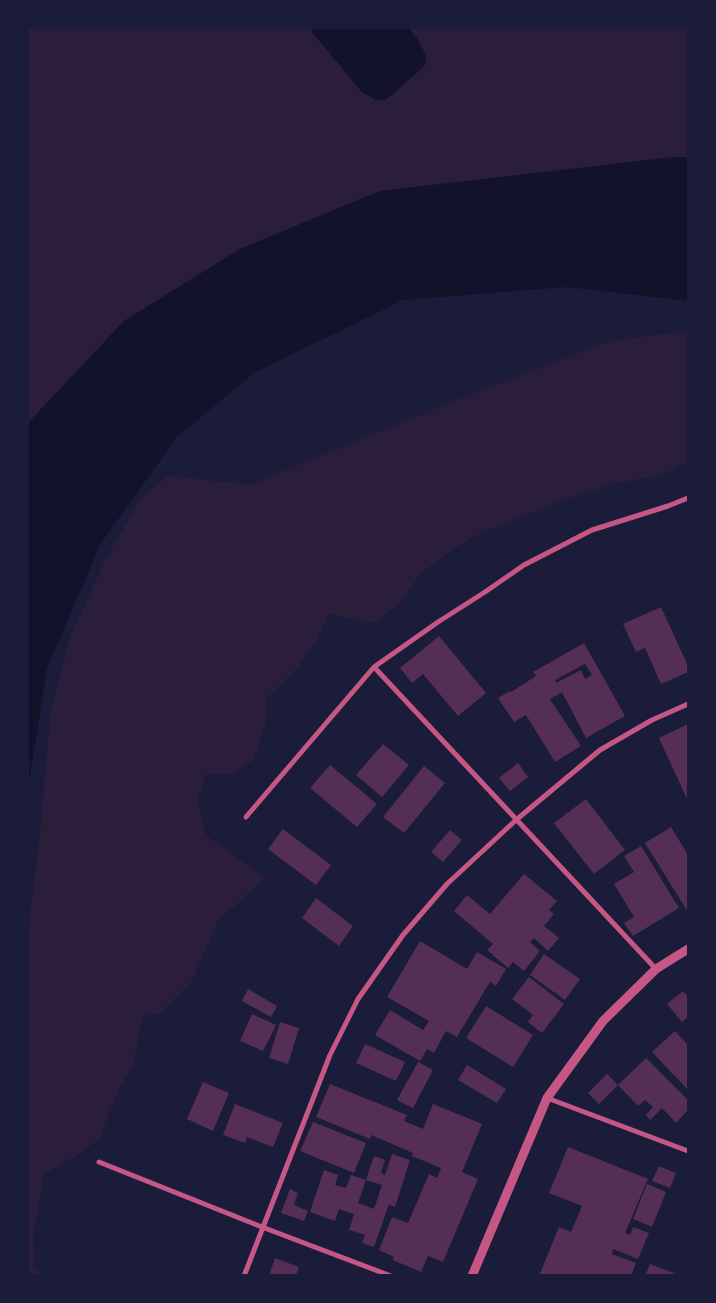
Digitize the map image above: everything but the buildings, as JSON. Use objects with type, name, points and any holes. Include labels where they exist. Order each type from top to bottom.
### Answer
[{"type":"street","points":[[246,817],[374,667],[524,565],[592,530],[688,498]]},
{"type":"street","points":[[374,667],[656,969]]},
{"type":"street","points":[[244,1276],[330,1055],[358,999],[404,935],[447,884],[516,820],[600,750],[652,720],[688,704]]},
{"type":"street","points":[[472,1276],[547,1098],[603,1021],[656,969],[688,949]]},
{"type":"street","points":[[547,1098],[688,1151]]},
{"type":"street","points":[[100,1162],[391,1276]]},
{"type":"shaded area","points":[[28,28],[311,28],[312,32],[362,92],[376,100],[384,100],[425,65],[418,40],[409,28],[688,28],[688,157],[674,157],[380,191],[240,249],[124,321],[28,423]]},
{"type":"shaded area","points":[[311,28],[409,28],[426,55],[425,65],[392,95],[384,100],[376,100],[362,92],[312,32]]},
{"type":"shaded area","points":[[674,157],[688,157],[688,301],[567,287],[403,300],[254,373],[177,437],[101,543],[47,668],[28,789],[28,423],[124,321],[240,249],[380,191]]},
{"type":"shaded area","points":[[688,331],[688,462],[662,475],[613,484],[564,500],[483,532],[455,548],[420,574],[401,602],[375,623],[329,614],[317,639],[299,666],[267,698],[265,726],[254,760],[229,775],[207,773],[198,799],[206,835],[265,878],[218,921],[191,983],[160,1013],[143,1016],[133,1066],[120,1087],[99,1139],[80,1154],[44,1175],[33,1238],[35,1267],[43,1275],[28,1275],[28,931],[39,842],[51,708],[71,635],[103,564],[141,498],[169,475],[252,484],[469,395],[610,341]]}]
